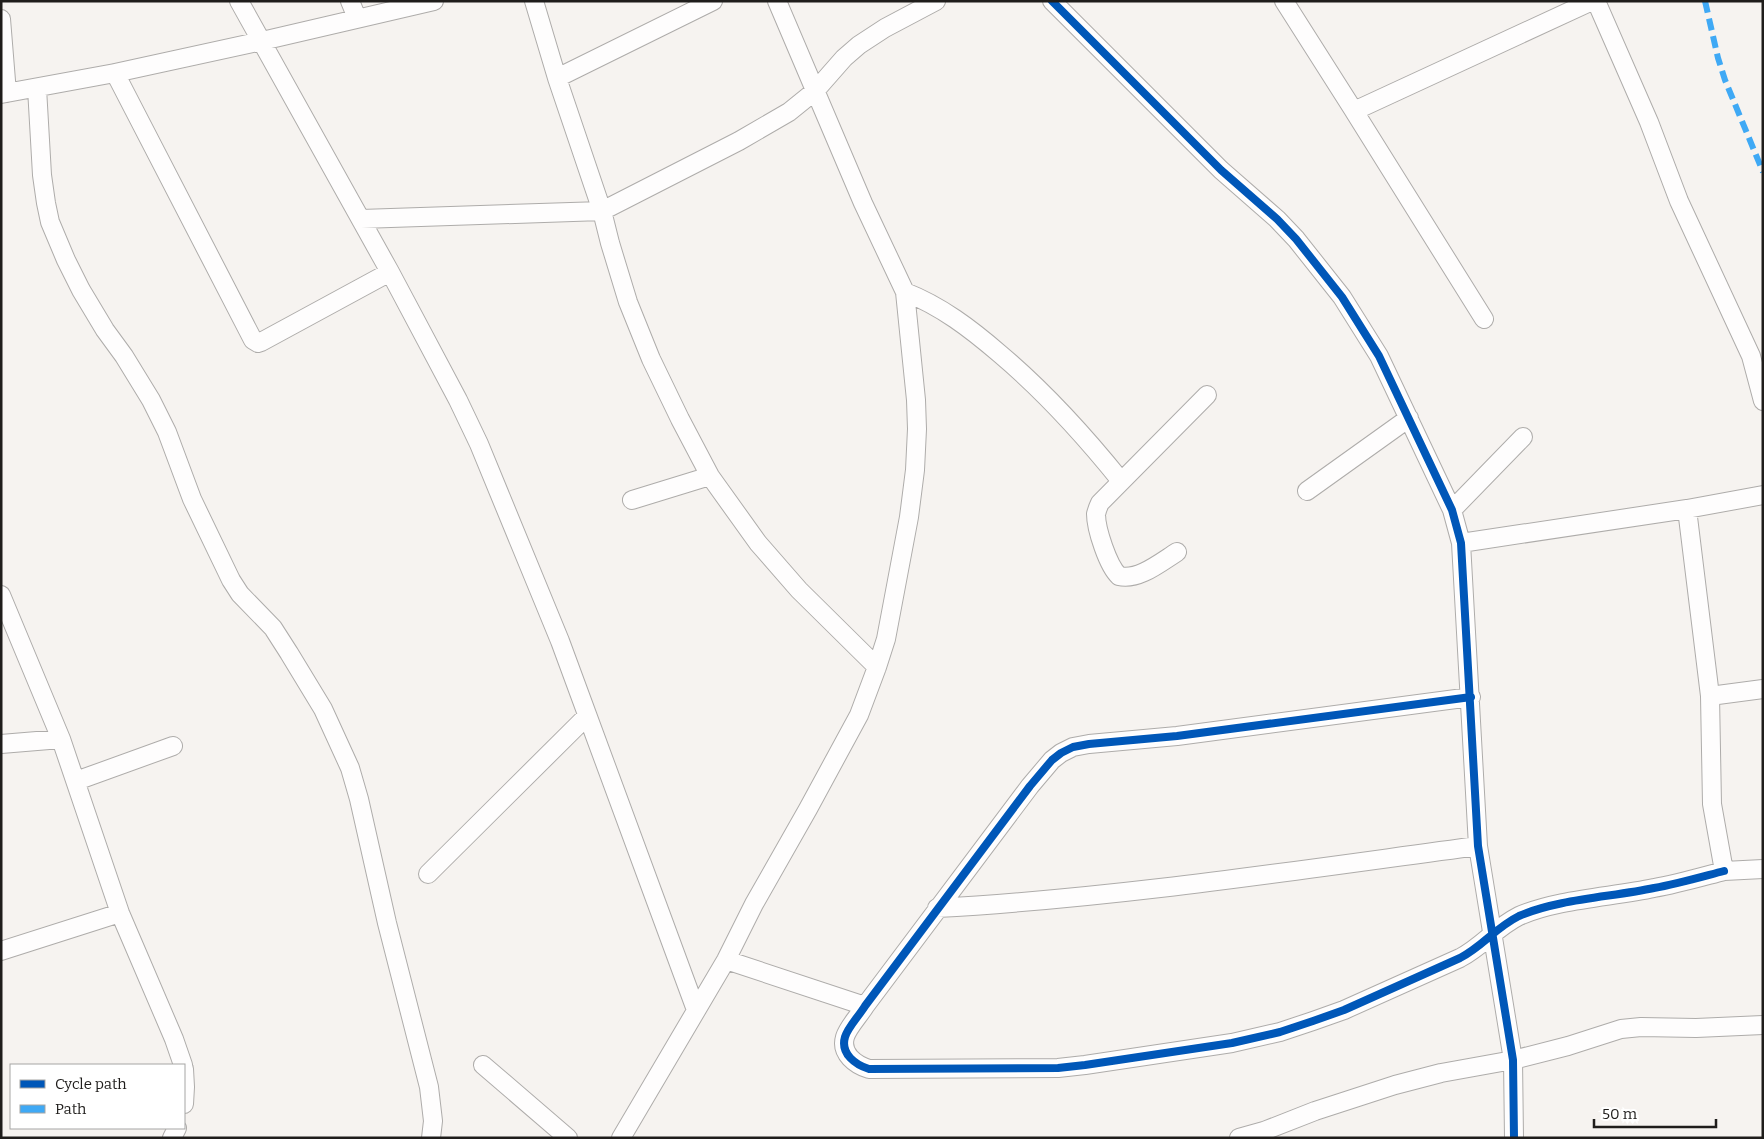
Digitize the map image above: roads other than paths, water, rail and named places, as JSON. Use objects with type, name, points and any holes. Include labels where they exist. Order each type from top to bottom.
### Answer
[{"type":"street","points":[[239,1],[390,272],[458,400],[479,444],[560,641],[696,1010]]},
{"type":"street","points":[[350,1],[357,18]]},
{"type":"street","points":[[1,19],[4,94],[115,73],[434,1]]},
{"type":"street","points":[[534,1],[602,211],[618,270],[640,334],[680,420],[710,476],[758,543],[798,590],[877,667]]},
{"type":"street","points":[[558,78],[714,1]]},
{"type":"street","points":[[621,1138],[726,960],[754,904],[859,715],[877,667],[888,630],[909,517],[915,470],[917,429],[916,400],[905,292],[863,203],[777,1]]},
{"type":"street","points":[[361,219],[602,211],[772,123],[800,104],[859,45],[885,28],[936,1]]},
{"type":"street","points":[[1052,1],[1221,170],[1277,219],[1296,239],[1342,297],[1379,356],[1452,510],[1461,543],[1478,846],[1513,1060],[1514,1138]]},
{"type":"street","points":[[1284,1],[1484,319]]},
{"type":"street","points":[[1354,111],[1592,1]]},
{"type":"street","points":[[1596,1],[1649,122],[1679,201],[1751,356],[1763,401]]},
{"type":"street","points":[[115,73],[250,337],[256,342],[261,342],[390,272]]},
{"type":"street","points":[[37,88],[42,175],[46,203],[50,222],[64,254],[81,290],[151,400],[166,432],[192,499],[231,580],[240,594],[273,628],[323,709],[350,768],[429,1087],[433,1112],[431,1138]]},
{"type":"street","points":[[905,292],[926,300],[955,318],[1029,378],[1071,420],[1121,481]]},
{"type":"street","points":[[1177,552],[1134,576],[1125,578],[1119,576],[1109,560],[1096,517],[1097,511],[1100,503],[1206,395]]},
{"type":"street","points":[[1307,491],[1409,418]]},
{"type":"street","points":[[1452,510],[1523,437]]},
{"type":"street","points":[[632,500],[710,476]]},
{"type":"street","points":[[1461,543],[1687,509],[1763,495]]},
{"type":"street","points":[[1687,509],[1710,696],[1712,804],[1724,871]]},
{"type":"street","points":[[1,595],[61,739],[120,913],[174,1039],[183,1064]]},
{"type":"street","points":[[1710,696],[1763,689]]},
{"type":"street","points":[[1471,697],[1187,734],[1089,744],[1073,747],[1061,753],[1041,772],[864,1006],[846,1036],[844,1044],[847,1053],[852,1061],[859,1066],[869,1069],[1028,1069],[1086,1066],[1232,1043],[1297,1027],[1344,1010],[1460,958],[1475,949],[1492,933],[1515,919],[1540,909],[1654,888],[1724,871],[1763,869]]},
{"type":"street","points":[[428,874],[587,716]]},
{"type":"street","points":[[1,744],[61,739]]},
{"type":"street","points":[[76,781],[173,746]]},
{"type":"street","points":[[937,908],[995,905],[1122,892],[1478,846]]},
{"type":"street","points":[[1,951],[120,913]]},
{"type":"street","points":[[726,960],[864,1006]]},
{"type":"street","points":[[1239,1138],[1394,1085],[1456,1070],[1513,1060],[1631,1027],[1696,1028],[1763,1025]]},
{"type":"street","points":[[483,1065],[568,1138]]}]
